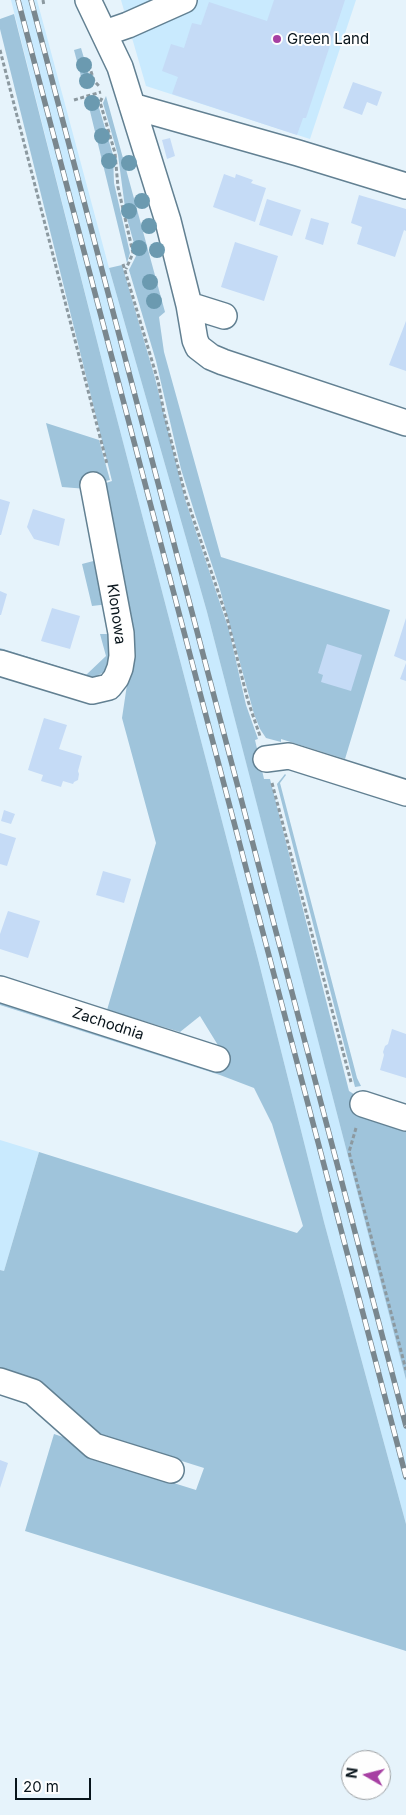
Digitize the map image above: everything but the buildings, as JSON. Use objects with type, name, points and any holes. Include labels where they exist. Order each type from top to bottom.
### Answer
[{"type":"street","points":[[88,0],[105,32],[120,67],[168,221],[198,347],[211,357],[406,423]]},
{"type":"street","points":[[105,32],[128,25],[184,0]]},
{"type":"street","points":[[132,106],[298,152],[406,186]]},
{"type":"street","points":[[189,305],[224,316]]},
{"type":"street","name":"Klonowa","points":[[0,663],[92,691],[109,687],[116,678],[122,656],[121,633],[93,485]]},
{"type":"street","points":[[266,759],[289,756],[406,793]]},
{"type":"street","name":"Zachodnia","points":[[0,990],[217,1059]]},
{"type":"street","points":[[363,1104],[406,1118]]},
{"type":"street","points":[[0,1382],[33,1392],[94,1446],[171,1470]]},
{"type":"path","points":[[43,0],[44,6]]},
{"type":"path","points":[[0,50],[111,481],[93,485]]},
{"type":"path","points":[[88,63],[94,81],[101,87],[104,96],[100,102],[115,154],[118,188],[134,253],[126,269]]},
{"type":"path","points":[[74,100],[102,91]]},
{"type":"path","points":[[123,264],[158,381],[164,413],[185,494],[227,618],[352,1088],[363,1104],[349,1152],[406,1370]]},
{"type":"shaded area","points":[[11,0],[37,0],[109,268],[207,612],[273,866],[406,1380],[406,1524],[324,1222]]},
{"type":"shaded area","points":[[121,0],[356,0],[310,139],[146,86]]},
{"type":"shaded area","points":[[14,14],[324,1222],[406,1524],[406,1651],[25,1531],[54,1434],[66,1438],[87,1456],[196,1490],[204,1468],[96,1434],[0,1371],[0,1270],[4,1271],[39,1152],[297,1233],[303,1226],[272,1124],[254,1088],[220,1075],[0,1005],[0,998],[224,1055],[200,1016],[180,1032],[107,1010],[156,843],[122,718],[131,658],[100,485],[112,481],[0,29],[0,19]]},
{"type":"shaded area","points":[[81,48],[92,85],[84,88],[74,50]]},
{"type":"shaded area","points":[[106,96],[165,312],[159,317],[164,352],[221,557],[390,610],[345,759],[281,739],[281,742],[266,738],[254,714],[219,586],[181,469],[156,361],[129,270],[137,254],[126,215],[118,155],[103,103]]},
{"type":"shaded area","points":[[97,101],[113,155],[114,183],[130,253],[127,263],[88,103]]},
{"type":"shaded area","points":[[122,265],[155,378],[185,499],[229,630],[246,705],[258,739],[255,740],[264,779],[270,779],[349,1091],[406,1127],[406,1380],[207,612],[109,268]]},
{"type":"shaded area","points":[[46,423],[99,440],[110,480],[87,485],[87,489],[62,487]]},
{"type":"shaded area","points":[[101,559],[109,604],[92,606],[82,564]]},
{"type":"shaded area","points":[[100,634],[115,634],[109,667],[91,679],[0,655],[0,648],[86,675],[106,656]]},
{"type":"shaded area","points":[[285,774],[280,783],[357,1078],[361,1086],[355,1087],[277,784]]},
{"type":"shaded area","points":[[0,1140],[39,1152],[4,1271],[0,1270]]},
{"type":"railway","points":[[18,0],[406,1477]]},
{"type":"railway","points":[[31,0],[406,1426]]},
{"type":"place","name":"Green Land","points":[[277,39]]}]
